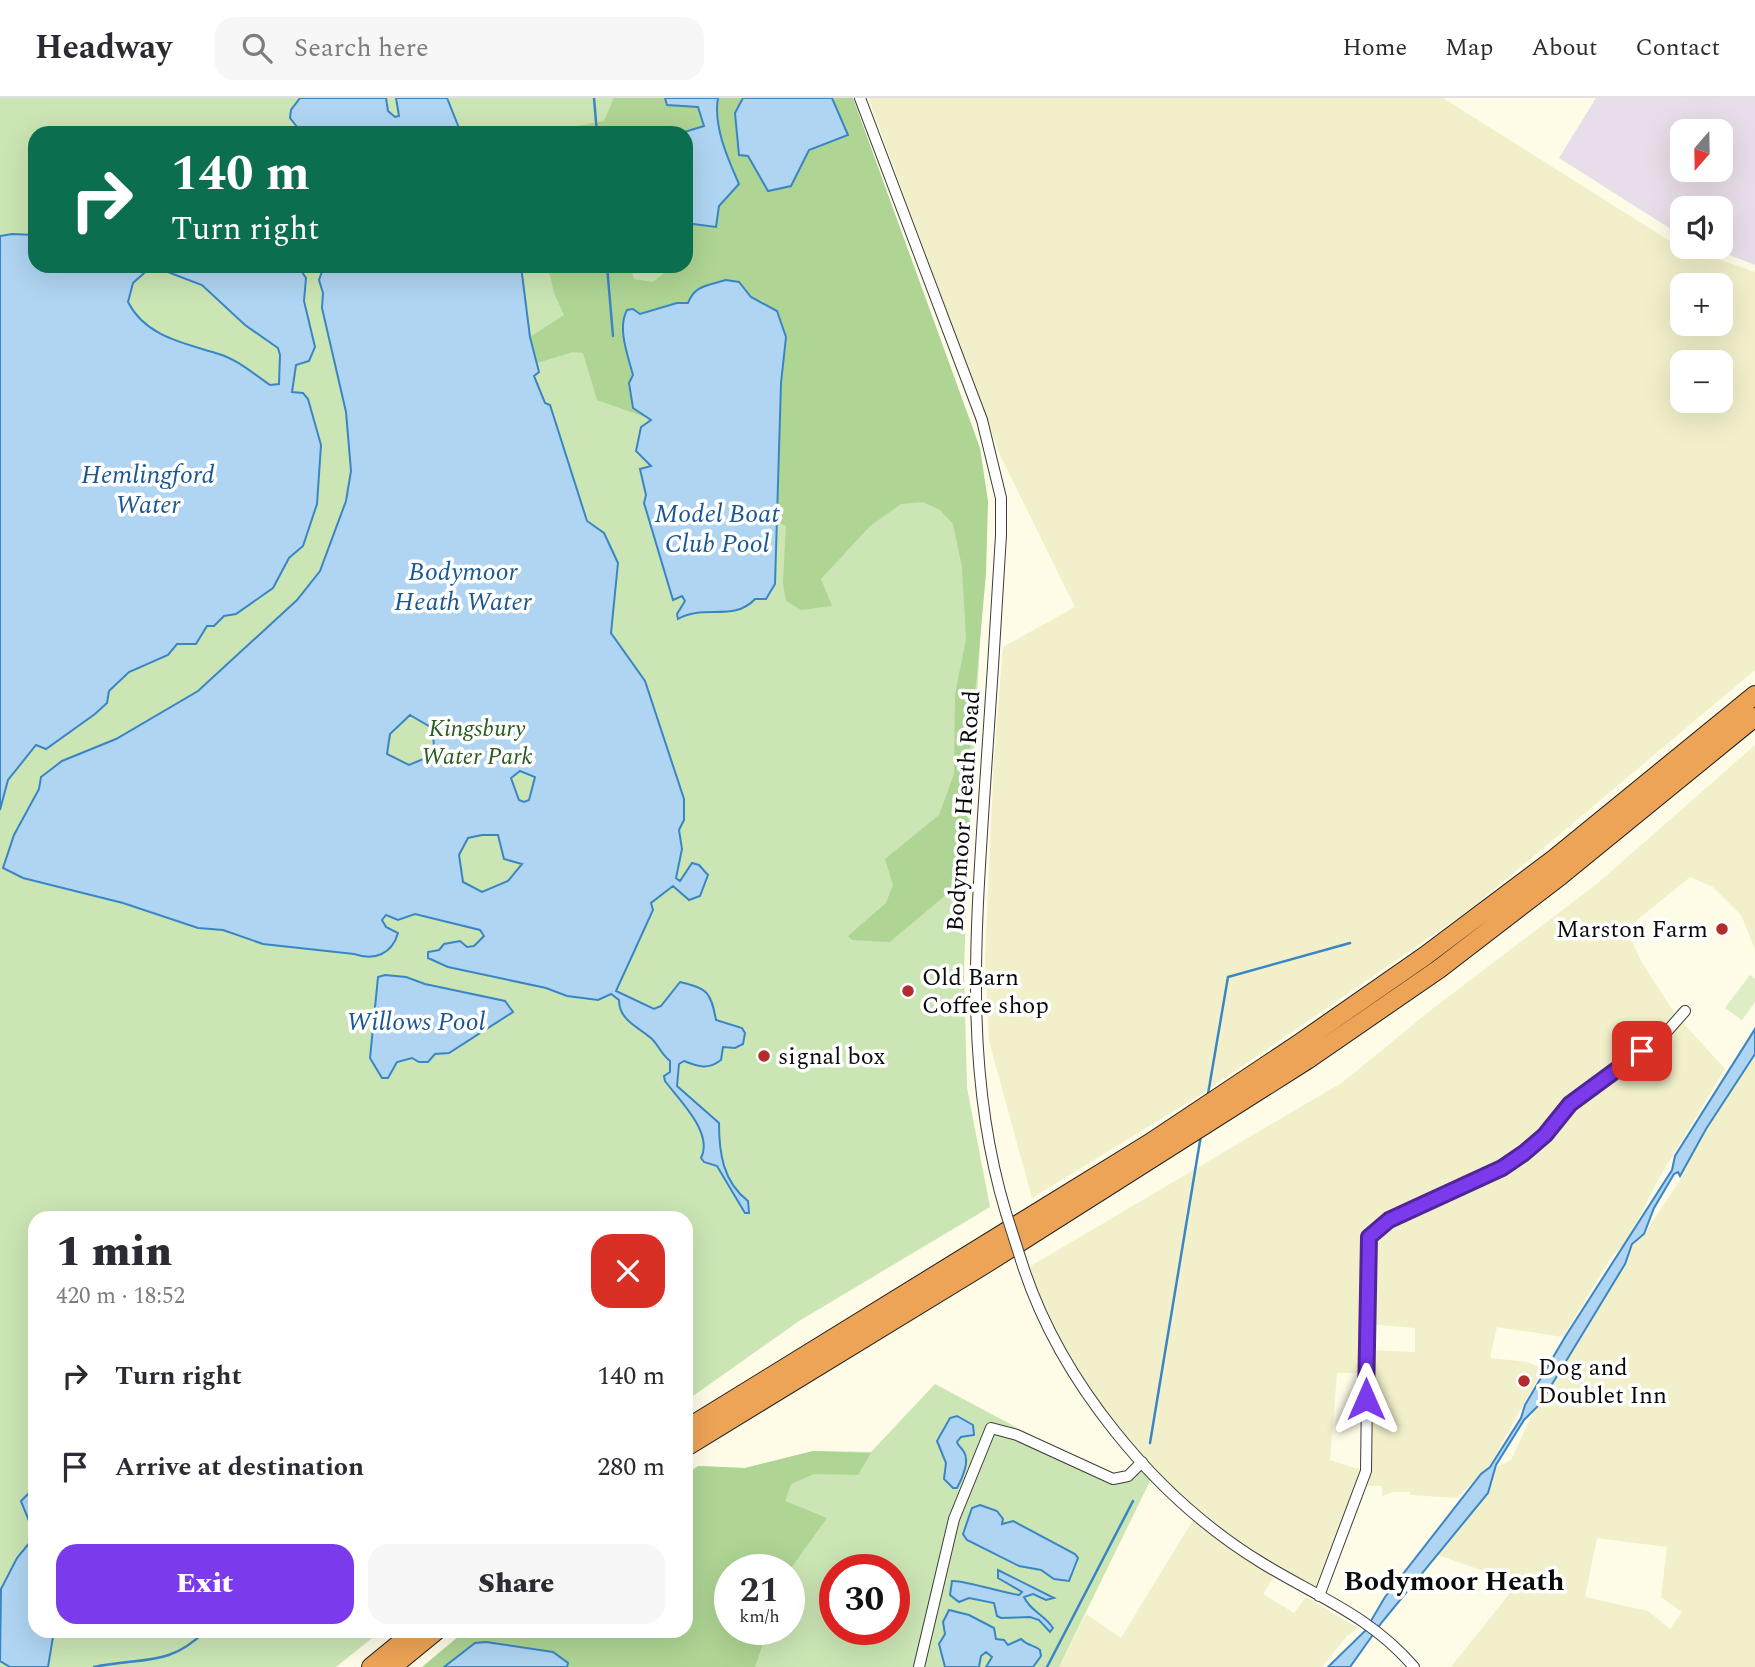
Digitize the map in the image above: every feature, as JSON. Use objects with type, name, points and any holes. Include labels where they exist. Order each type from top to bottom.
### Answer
[{"type":"highway","points":[[693,1425],[1150,1143],[1300,1043],[1425,956],[1554,859],[1755,695]]},
{"type":"highway","points":[[693,1443],[987,1263],[1318,1053],[1440,969],[1755,717]]},
{"type":"highway","points":[[371,1667],[406,1638]]},
{"type":"highway","points":[[392,1667],[427,1638]]},
{"type":"street","name":"Bodymoor Heath Road","points":[[860,98],[982,420],[1001,498],[1000,561],[974,988],[981,1092],[995,1175],[1021,1260],[1045,1319],[1076,1377],[1142,1462],[1171,1492],[1212,1528],[1260,1562],[1380,1631],[1415,1667]]},
{"type":"street","points":[[1319,1596],[1365,1479],[1369,1237],[1389,1220],[1502,1168],[1524,1153],[1545,1135],[1570,1104],[1663,1036],[1685,1011]]},
{"type":"street","points":[[919,1667],[954,1519],[991,1428],[1017,1435],[1114,1479],[1128,1476],[1142,1462]]},
{"type":"shaded area","points":[[868,98],[1443,98],[1670,241],[1670,259],[1718,259],[1755,272],[1755,670],[1472,908],[1200,1095],[1032,1198],[989,1041],[985,959],[994,757],[1003,647],[1075,607],[1000,455]]},
{"type":"shaded area","points":[[1596,98],[1755,98],[1755,265],[1733,256],[1733,196],[1670,196],[1670,228],[1559,158]]},
{"type":"shaded area","points":[[1755,745],[1755,949],[1741,915],[1713,887],[1690,877],[1637,920],[1630,937],[1641,961],[1675,1014],[1725,1069],[1658,1180],[1627,1241],[1610,1259],[1563,1337],[1497,1327],[1490,1358],[1528,1362],[1543,1369],[1491,1463],[1457,1498],[1410,1495],[1410,1492],[1393,1492],[1382,1496],[1382,1486],[1362,1486],[1319,1596],[1277,1572],[1263,1594],[1294,1613],[1306,1597],[1358,1628],[1347,1636],[1322,1667],[1059,1667],[1086,1614],[1121,1638],[1196,1515],[1171,1492],[1076,1377],[1024,1270],[1343,1082],[1431,1010],[1598,883]],"holes":[[[1368,1324],[1415,1328],[1415,1352],[1367,1350]],[[1337,1373],[1366,1373],[1365,1471],[1330,1460]]]},
{"type":"shaded area","points":[[1755,1054],[1755,1667],[1451,1667],[1518,1583],[1438,1555],[1488,1493],[1496,1467],[1511,1460],[1532,1415],[1625,1264],[1632,1244],[1644,1234],[1680,1180],[1683,1168]],"holes":[[[1597,1538],[1667,1547],[1661,1597],[1682,1612],[1670,1629],[1648,1611],[1585,1597]]]},
{"type":"green space","name":"Kingsbury Water Park","points":[[0,98],[853,98],[988,501],[964,972],[967,1088],[990,1207],[799,1321],[693,1396],[693,1211],[28,1211],[28,1638],[372,1638],[336,1667],[0,1667]]},
{"type":"green space","points":[[614,98],[665,98],[667,105],[697,107],[704,126],[693,129],[693,126],[576,126],[604,121]]},
{"type":"green space","points":[[718,98],[743,98],[735,113],[739,154],[747,156],[757,170],[791,185],[809,150],[848,135],[832,98],[853,98],[980,448],[988,501],[986,574],[969,760],[959,804],[970,822],[967,877],[890,942],[852,940],[848,936],[886,903],[893,885],[885,859],[939,815],[954,774],[955,694],[966,639],[962,567],[953,524],[940,510],[923,502],[901,504],[870,526],[821,579],[832,606],[801,610],[786,601],[783,583],[786,526],[776,521],[781,383],[786,337],[763,301],[751,297],[744,286],[719,283],[697,290],[688,303],[677,303],[640,314],[626,346],[633,375],[633,408],[645,417],[597,400],[583,353],[573,352],[537,363],[530,337],[564,315],[554,293],[550,273],[632,273],[634,279],[653,282],[664,273],[693,273],[693,224],[716,227],[719,206],[739,184],[726,153],[717,109]]},
{"type":"green space","points":[[1750,975],[1755,979],[1755,1002],[1742,1020],[1725,1008]]},
{"type":"green space","points":[[935,1384],[1113,1479],[1142,1462],[1153,1475],[1059,1667],[422,1667],[635,1638],[693,1638],[693,1535],[698,1466],[745,1468],[813,1451],[871,1452]]},
{"type":"green space","points":[[813,1451],[871,1453],[858,1475],[814,1474],[791,1484],[785,1501],[827,1518],[801,1554],[714,1554],[714,1645],[763,1645],[755,1667],[422,1667],[457,1638],[693,1638],[693,1469],[698,1466],[745,1468]]},
{"type":"water","points":[[300,98],[386,98],[388,111],[395,117],[399,116],[396,98],[447,98],[458,126],[296,126],[290,118],[291,110]]},
{"type":"water","points":[[665,98],[718,98],[720,131],[739,184],[719,206],[716,227],[693,224],[693,129],[704,126],[698,107],[667,105]]},
{"type":"water","points":[[743,98],[832,98],[848,135],[809,150],[791,186],[768,191],[748,156],[739,155],[735,113]]},
{"type":"water","name":"Hemlingford Water","points":[[28,235],[28,273],[144,273],[133,283],[128,302],[145,323],[167,337],[226,357],[270,385],[279,384],[278,348],[245,325],[202,285],[170,273],[303,273],[306,278],[304,301],[315,347],[309,361],[296,365],[292,392],[303,393],[308,399],[321,445],[317,504],[303,546],[289,558],[273,588],[236,614],[224,616],[214,626],[207,626],[196,644],[177,644],[168,655],[129,672],[109,691],[107,703],[95,714],[46,749],[36,745],[8,780],[0,810],[0,236]]},
{"type":"water","name":"Bodymoor Heath Water","points":[[322,273],[522,273],[530,337],[539,372],[534,376],[545,403],[550,405],[587,521],[604,533],[618,563],[611,633],[645,681],[684,799],[684,820],[679,830],[682,849],[676,878],[680,881],[692,863],[699,865],[708,875],[700,896],[689,900],[673,886],[651,903],[653,910],[616,991],[654,1009],[661,1006],[680,982],[689,984],[707,993],[716,1020],[742,1028],[745,1033],[743,1044],[735,1048],[723,1047],[721,1060],[712,1065],[694,1065],[684,1061],[679,1064],[677,1086],[719,1123],[724,1166],[733,1185],[748,1201],[749,1213],[745,1213],[717,1166],[704,1162],[701,1158],[704,1148],[699,1128],[665,1081],[664,1076],[670,1072],[670,1061],[652,1039],[626,1018],[619,1000],[611,994],[598,1000],[567,996],[546,988],[448,967],[428,958],[428,952],[439,950],[444,944],[460,941],[467,947],[474,946],[484,936],[480,930],[415,914],[398,920],[386,915],[382,920],[386,927],[398,933],[392,946],[376,956],[263,944],[223,930],[198,928],[123,903],[23,878],[3,868],[14,835],[39,789],[41,777],[62,761],[116,739],[198,691],[297,600],[320,571],[346,501],[351,471],[346,412],[322,308],[323,293],[319,280]],"holes":[[[410,715],[432,728],[435,754],[409,765],[387,754],[390,734]],[[520,771],[535,777],[529,800],[524,802],[519,800],[511,778]],[[498,835],[504,859],[522,864],[508,881],[482,892],[463,882],[459,855],[468,838]]]},
{"type":"water","name":"Model Boat Club Pool","points":[[726,280],[739,282],[751,297],[777,311],[786,337],[781,383],[775,584],[766,599],[755,599],[738,610],[698,613],[678,619],[677,614],[685,601],[682,596],[673,600],[644,503],[646,495],[640,469],[651,466],[636,451],[641,427],[651,420],[633,408],[629,383],[633,375],[624,342],[624,317],[627,310],[633,309],[640,314],[677,303],[688,303],[698,289]]},
{"type":"water","name":"Willows Pool","points":[[378,977],[406,977],[425,984],[505,1001],[513,1012],[449,1053],[435,1054],[428,1062],[419,1062],[412,1058],[397,1062],[388,1078],[382,1078],[370,1058]]},
{"type":"water","points":[[1755,1029],[1755,1054],[1706,1129],[1680,1176],[1678,1172],[1674,1174],[1654,1208],[1644,1234],[1632,1244],[1625,1264],[1540,1404],[1524,1420],[1496,1465],[1488,1493],[1382,1622],[1350,1667],[1328,1667],[1365,1631],[1385,1597],[1481,1474],[1490,1467],[1521,1418],[1525,1405],[1565,1337],[1672,1170],[1675,1156]]},
{"type":"water","points":[[957,1416],[973,1425],[974,1435],[961,1437],[957,1442],[966,1456],[966,1465],[957,1488],[953,1488],[944,1479],[946,1463],[937,1441],[950,1418]]},
{"type":"water","points":[[28,1494],[28,1518],[21,1501]]},
{"type":"water","points":[[980,1505],[997,1511],[1003,1519],[1002,1524],[1013,1521],[1075,1554],[1078,1558],[1069,1581],[1054,1579],[1041,1570],[1019,1566],[967,1540],[963,1534],[972,1508]]},
{"type":"water","points":[[28,1545],[28,1638],[53,1638],[48,1667],[10,1667],[0,1661],[1,1589],[17,1558]]},
{"type":"water","points":[[998,1570],[1054,1598],[1046,1600],[1033,1594],[1024,1597],[1053,1628],[1050,1632],[1039,1620],[1030,1617],[997,1616],[994,1603],[969,1598],[959,1602],[950,1595],[952,1581],[1019,1595],[1022,1592],[998,1578]]},
{"type":"water","points":[[949,1610],[969,1615],[994,1628],[996,1639],[1004,1640],[1008,1645],[1021,1639],[1040,1650],[1041,1656],[1033,1667],[986,1667],[992,1657],[986,1652],[981,1656],[979,1667],[945,1667],[939,1644],[945,1634],[943,1622]]},
{"type":"water","points":[[486,1642],[553,1652],[568,1663],[567,1667],[444,1667],[475,1643]]},
{"type":"waterway","points":[[594,98],[596,126]]},
{"type":"waterway","points":[[608,273],[613,336]]},
{"type":"waterway","points":[[1208,1094],[1228,977],[1350,943]]},
{"type":"waterway","points":[[1150,1443],[1201,1135]]},
{"type":"waterway","points":[[1047,1667],[1133,1501]]},
{"type":"waterway","points":[[94,1667],[167,1656],[197,1638]]},
{"type":"place","name":"Marston Farm","points":[[1722,929]]},
{"type":"place","name":"Old Barn Coffee shop","points":[[908,991]]},
{"type":"place","name":"signal box","points":[[764,1056]]},
{"type":"place","name":"Dog and Doublet Inn","points":[[1524,1381]]},
{"type":"district","name":"Bodymoor Heath","points":[[1454,1580]]},
{"type":"route","points":[[1366,1399],[1368,1246],[1369,1237],[1376,1228],[1502,1168],[1545,1135],[1570,1104],[1642,1051]]}]
